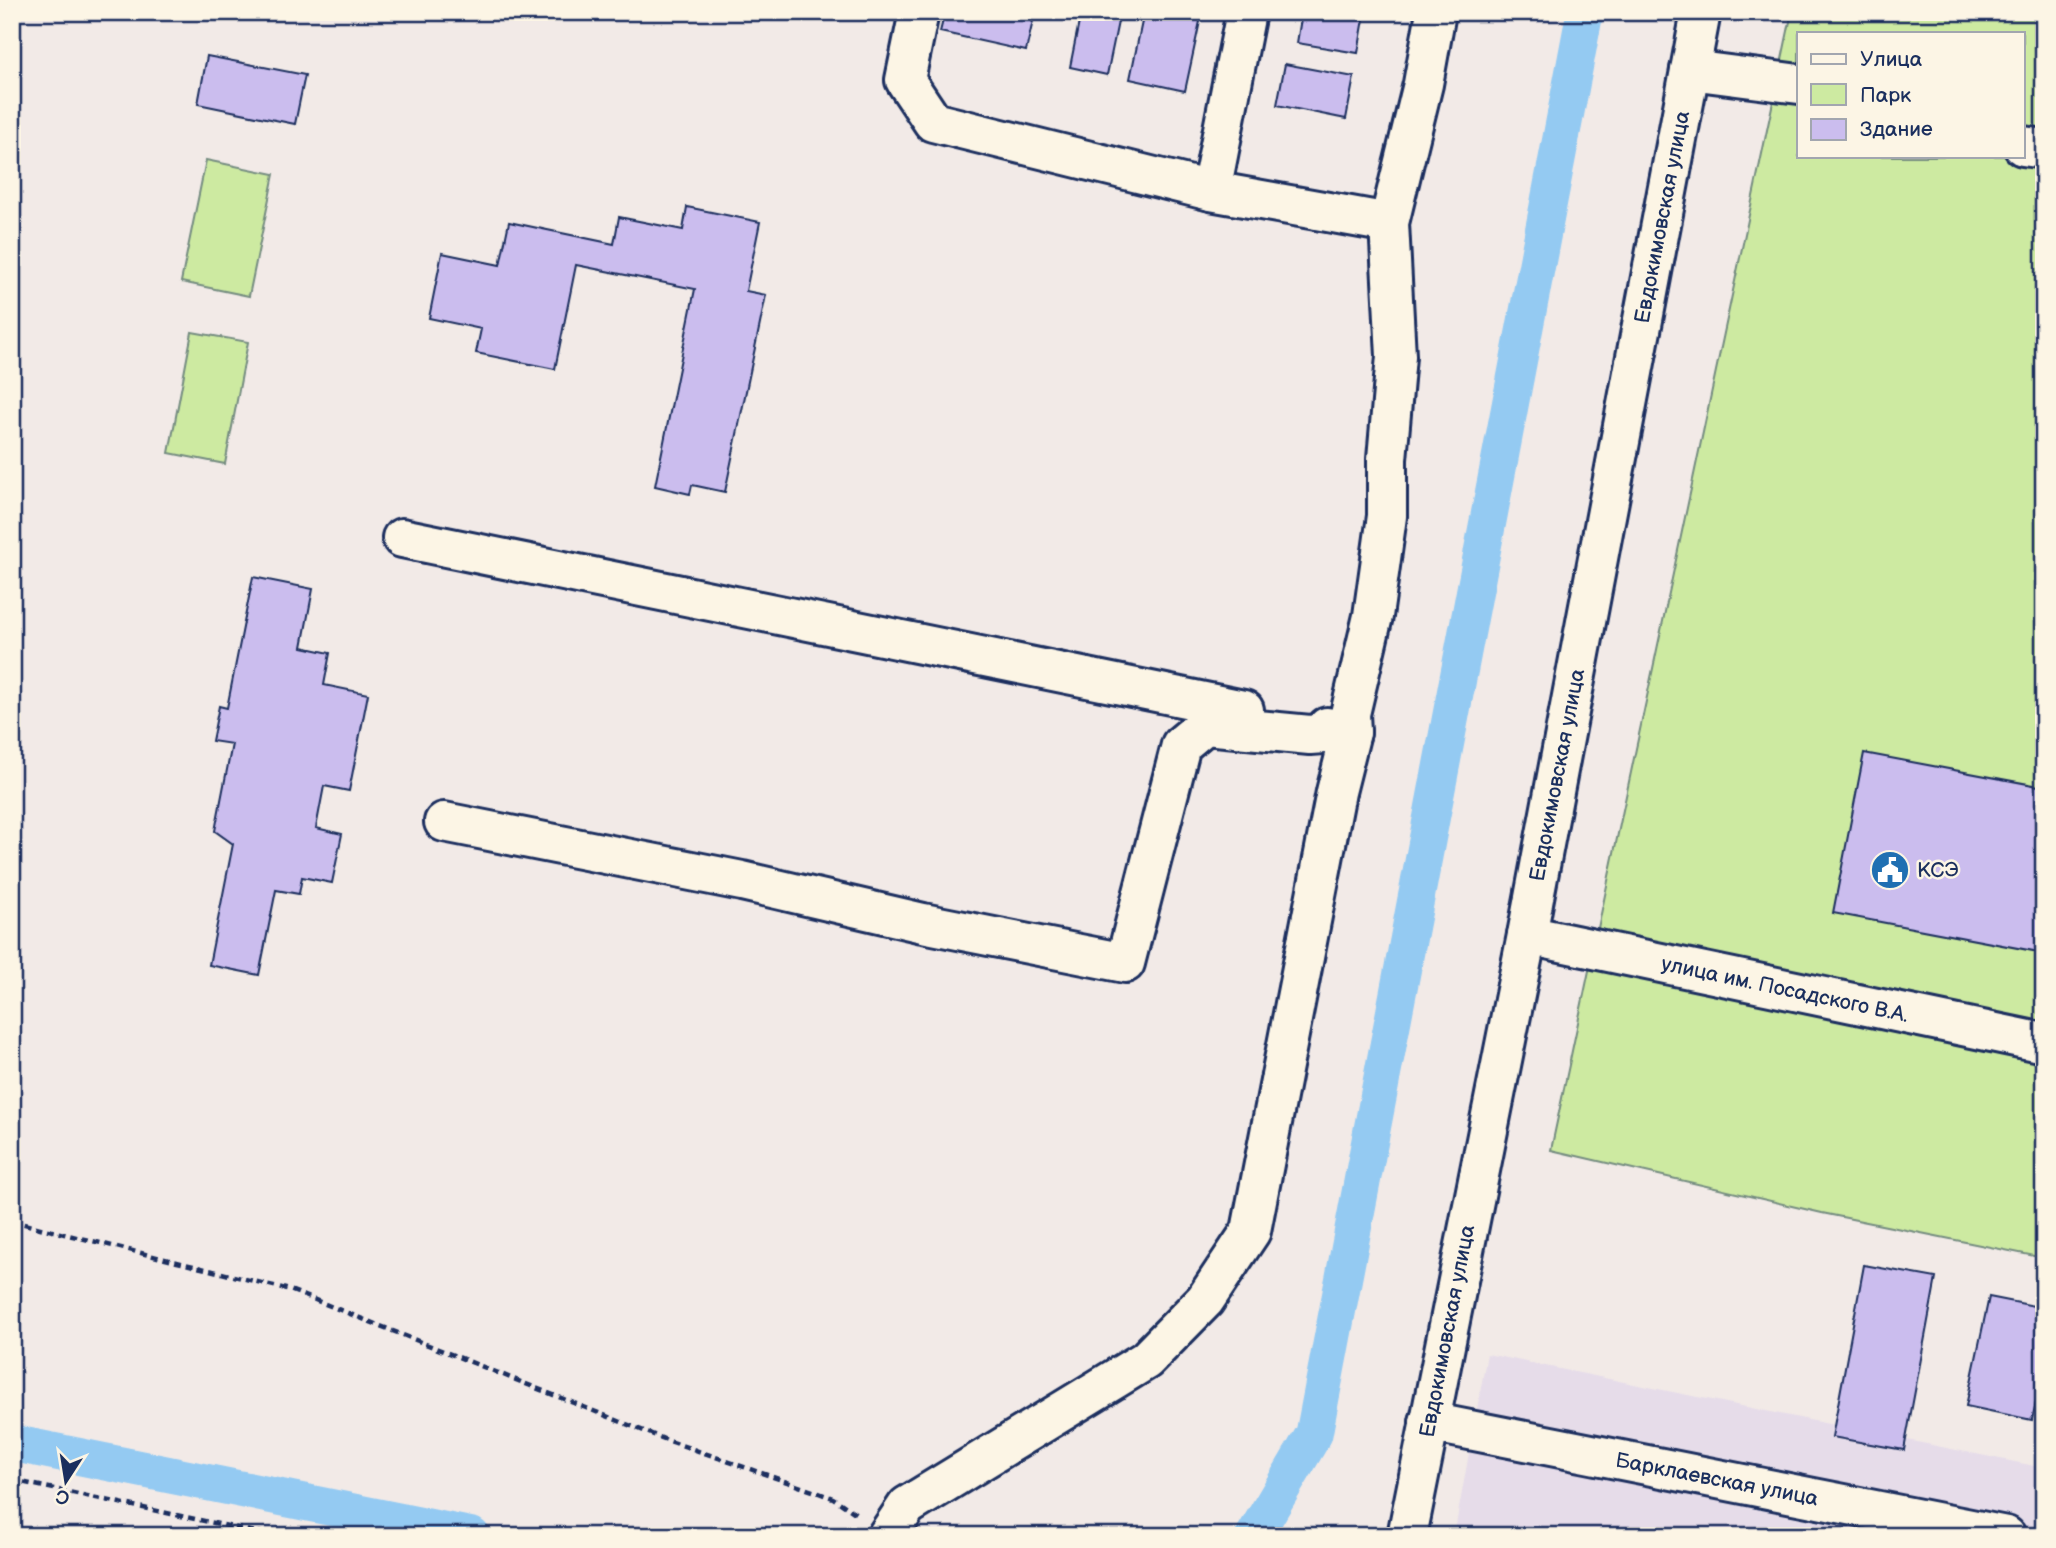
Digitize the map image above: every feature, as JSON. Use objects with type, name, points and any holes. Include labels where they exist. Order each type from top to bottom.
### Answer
[{"type":"street","points":[[919,12],[905,80],[933,122],[1210,191],[1389,223]]},
{"type":"street","points":[[1210,191],[1246,12]]},
{"type":"street","points":[[887,1536],[907,1506],[1146,1360],[1205,1300],[1251,1231],[1336,792],[1351,732],[1350,715],[1373,615],[1387,516],[1387,459],[1396,356],[1389,223],[1423,84],[1436,12]]},
{"type":"street","name":"Евдокимовская улица","points":[[1407,1536],[1527,935],[1701,12]]},
{"type":"street","points":[[1690,69],[1797,84]]},
{"type":"street","points":[[2024,146],[2044,149]]},
{"type":"street","points":[[402,538],[1351,732]]},
{"type":"street","points":[[443,822],[742,881],[923,923],[1125,963],[1181,745],[1205,725],[1310,735],[1351,732]]},
{"type":"street","name":"улица им. Посадского В.А.","points":[[1527,935],[2044,1043]]},
{"type":"street","name":"Барклаевская улица","points":[[1429,1422],[2006,1536]]},
{"type":"path","points":[[12,1221],[290,1290],[664,1439],[833,1498],[887,1536]]},
{"type":"path","points":[[12,1480],[275,1536]]},
{"type":"shaded area","points":[[1487,1354],[2044,1468],[2044,1536],[1454,1536]]},
{"type":"green space","points":[[1792,12],[2044,12],[2044,1258],[1822,1213],[1551,1150]]},
{"type":"green space","points":[[206,160],[274,174],[249,296],[181,282]]},
{"type":"green space","points":[[192,332],[248,342],[225,464],[169,453]]},
{"type":"building","points":[[945,12],[1035,12],[1026,51],[940,32]]},
{"type":"building","points":[[1081,12],[1120,12],[1107,75],[1070,67]]},
{"type":"building","points":[[1144,12],[1202,12],[1185,91],[1130,79]]},
{"type":"building","points":[[1302,12],[1329,12],[1364,19],[1358,53],[1297,43]]},
{"type":"building","points":[[207,56],[305,75],[295,124],[198,104]]},
{"type":"building","points":[[1285,64],[1354,77],[1346,119],[1277,105]]},
{"type":"building","points":[[687,207],[760,222],[746,291],[766,295],[725,492],[692,485],[690,494],[655,486],[695,289],[576,265],[555,369],[476,353],[481,329],[429,318],[442,253],[500,265],[509,222],[614,244],[619,217],[683,230]]},
{"type":"building","points":[[253,577],[313,589],[302,647],[330,653],[324,685],[368,694],[349,791],[324,786],[316,828],[342,834],[332,883],[302,877],[299,894],[276,890],[259,975],[209,965],[233,844],[215,831],[232,744],[212,741],[219,706],[227,708]]},
{"type":"building","points":[[1864,753],[2044,787],[2044,953],[1833,913]]},
{"type":"building","points":[[1864,1265],[1936,1278],[1904,1450],[1832,1437]]},
{"type":"building","points":[[1989,1297],[2044,1308],[2044,1366],[2032,1420],[1966,1406]]},
{"type":"waterway","points":[[1254,1536],[1314,1434],[1585,12]]},
{"type":"waterway","points":[[12,1443],[472,1536]]},
{"type":"place","name":"КСЭ","points":[[1890,870]]}]
